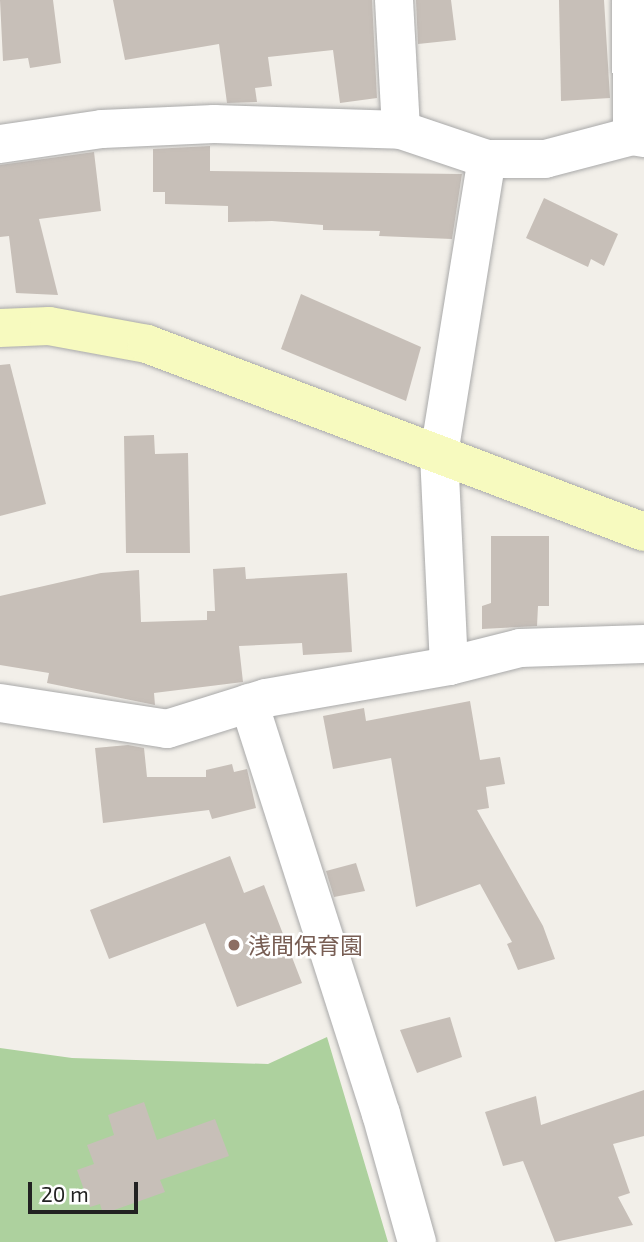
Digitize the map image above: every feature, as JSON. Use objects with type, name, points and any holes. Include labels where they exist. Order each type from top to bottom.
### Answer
[{"type":"street","points":[[394,0],[401,130]]},
{"type":"street","points":[[1,142],[102,129],[214,124],[401,130],[487,159],[545,159],[638,137],[631,0]]},
{"type":"street","points":[[449,666],[439,454],[487,159]]},
{"type":"street","points":[[0,328],[49,326],[147,344],[644,532]]},
{"type":"street","points":[[0,703],[167,729],[249,704],[449,666],[520,648],[644,644]]},
{"type":"street","points":[[249,704],[381,1114],[417,1242]]},
{"type":"green space","points":[[327,1037],[388,1242],[0,1242],[0,1048],[72,1058],[268,1064]]},
{"type":"building","points":[[0,0],[53,0],[61,63],[30,68],[28,58],[3,61]]},
{"type":"building","points":[[113,0],[372,0],[377,98],[340,103],[333,50],[268,57],[272,86],[255,88],[257,102],[227,103],[219,44],[125,60]]},
{"type":"building","points":[[416,0],[451,0],[456,40],[418,44]]},
{"type":"building","points":[[559,0],[604,0],[610,98],[561,101]]},
{"type":"building","points":[[210,146],[210,171],[462,174],[452,239],[379,236],[380,231],[323,230],[323,225],[272,221],[228,222],[228,206],[165,204],[165,192],[153,192],[153,149]]},
{"type":"building","points":[[94,152],[101,211],[39,219],[58,295],[16,293],[9,236],[0,237],[0,165]]},
{"type":"building","points":[[544,198],[618,234],[604,266],[591,259],[588,267],[526,238]]},
{"type":"building","points":[[301,294],[421,347],[406,401],[281,349]]},
{"type":"building","points":[[10,364],[46,504],[0,516],[0,365]]},
{"type":"building","points":[[154,435],[155,454],[188,453],[190,553],[126,553],[124,436]]},
{"type":"building","points":[[491,536],[549,536],[549,606],[538,606],[537,626],[482,629],[482,606],[491,603]]},
{"type":"building","points":[[245,567],[246,579],[347,573],[352,652],[303,655],[302,643],[239,646],[243,682],[154,693],[155,705],[47,683],[49,673],[0,665],[0,596],[101,573],[139,570],[141,622],[207,620],[207,611],[215,611],[213,569]]},
{"type":"building","points":[[470,701],[480,760],[500,757],[505,784],[486,787],[489,808],[477,810],[543,926],[555,959],[518,970],[507,944],[512,942],[480,884],[416,907],[391,758],[333,769],[323,716],[364,708],[366,721]]},
{"type":"building","points":[[128,745],[144,748],[147,777],[206,777],[206,770],[232,764],[234,772],[247,769],[256,808],[212,819],[209,810],[103,823],[95,748]]},
{"type":"building","points":[[230,856],[244,893],[264,885],[302,983],[237,1007],[205,923],[109,959],[90,910]]},
{"type":"building","points":[[356,863],[365,891],[334,897],[326,871]]},
{"type":"building","points":[[450,1017],[462,1057],[417,1073],[400,1030]]},
{"type":"building","points":[[644,1090],[644,1136],[613,1144],[630,1193],[618,1197],[633,1225],[555,1242],[523,1161],[503,1166],[485,1112],[536,1096],[541,1125]]},
{"type":"building","points":[[144,1102],[157,1140],[215,1119],[229,1156],[160,1180],[165,1192],[103,1214],[100,1204],[90,1207],[77,1170],[94,1164],[87,1145],[114,1135],[108,1115]]},
{"type":"place","name":"浅間保育園","points":[[234,945]]}]
